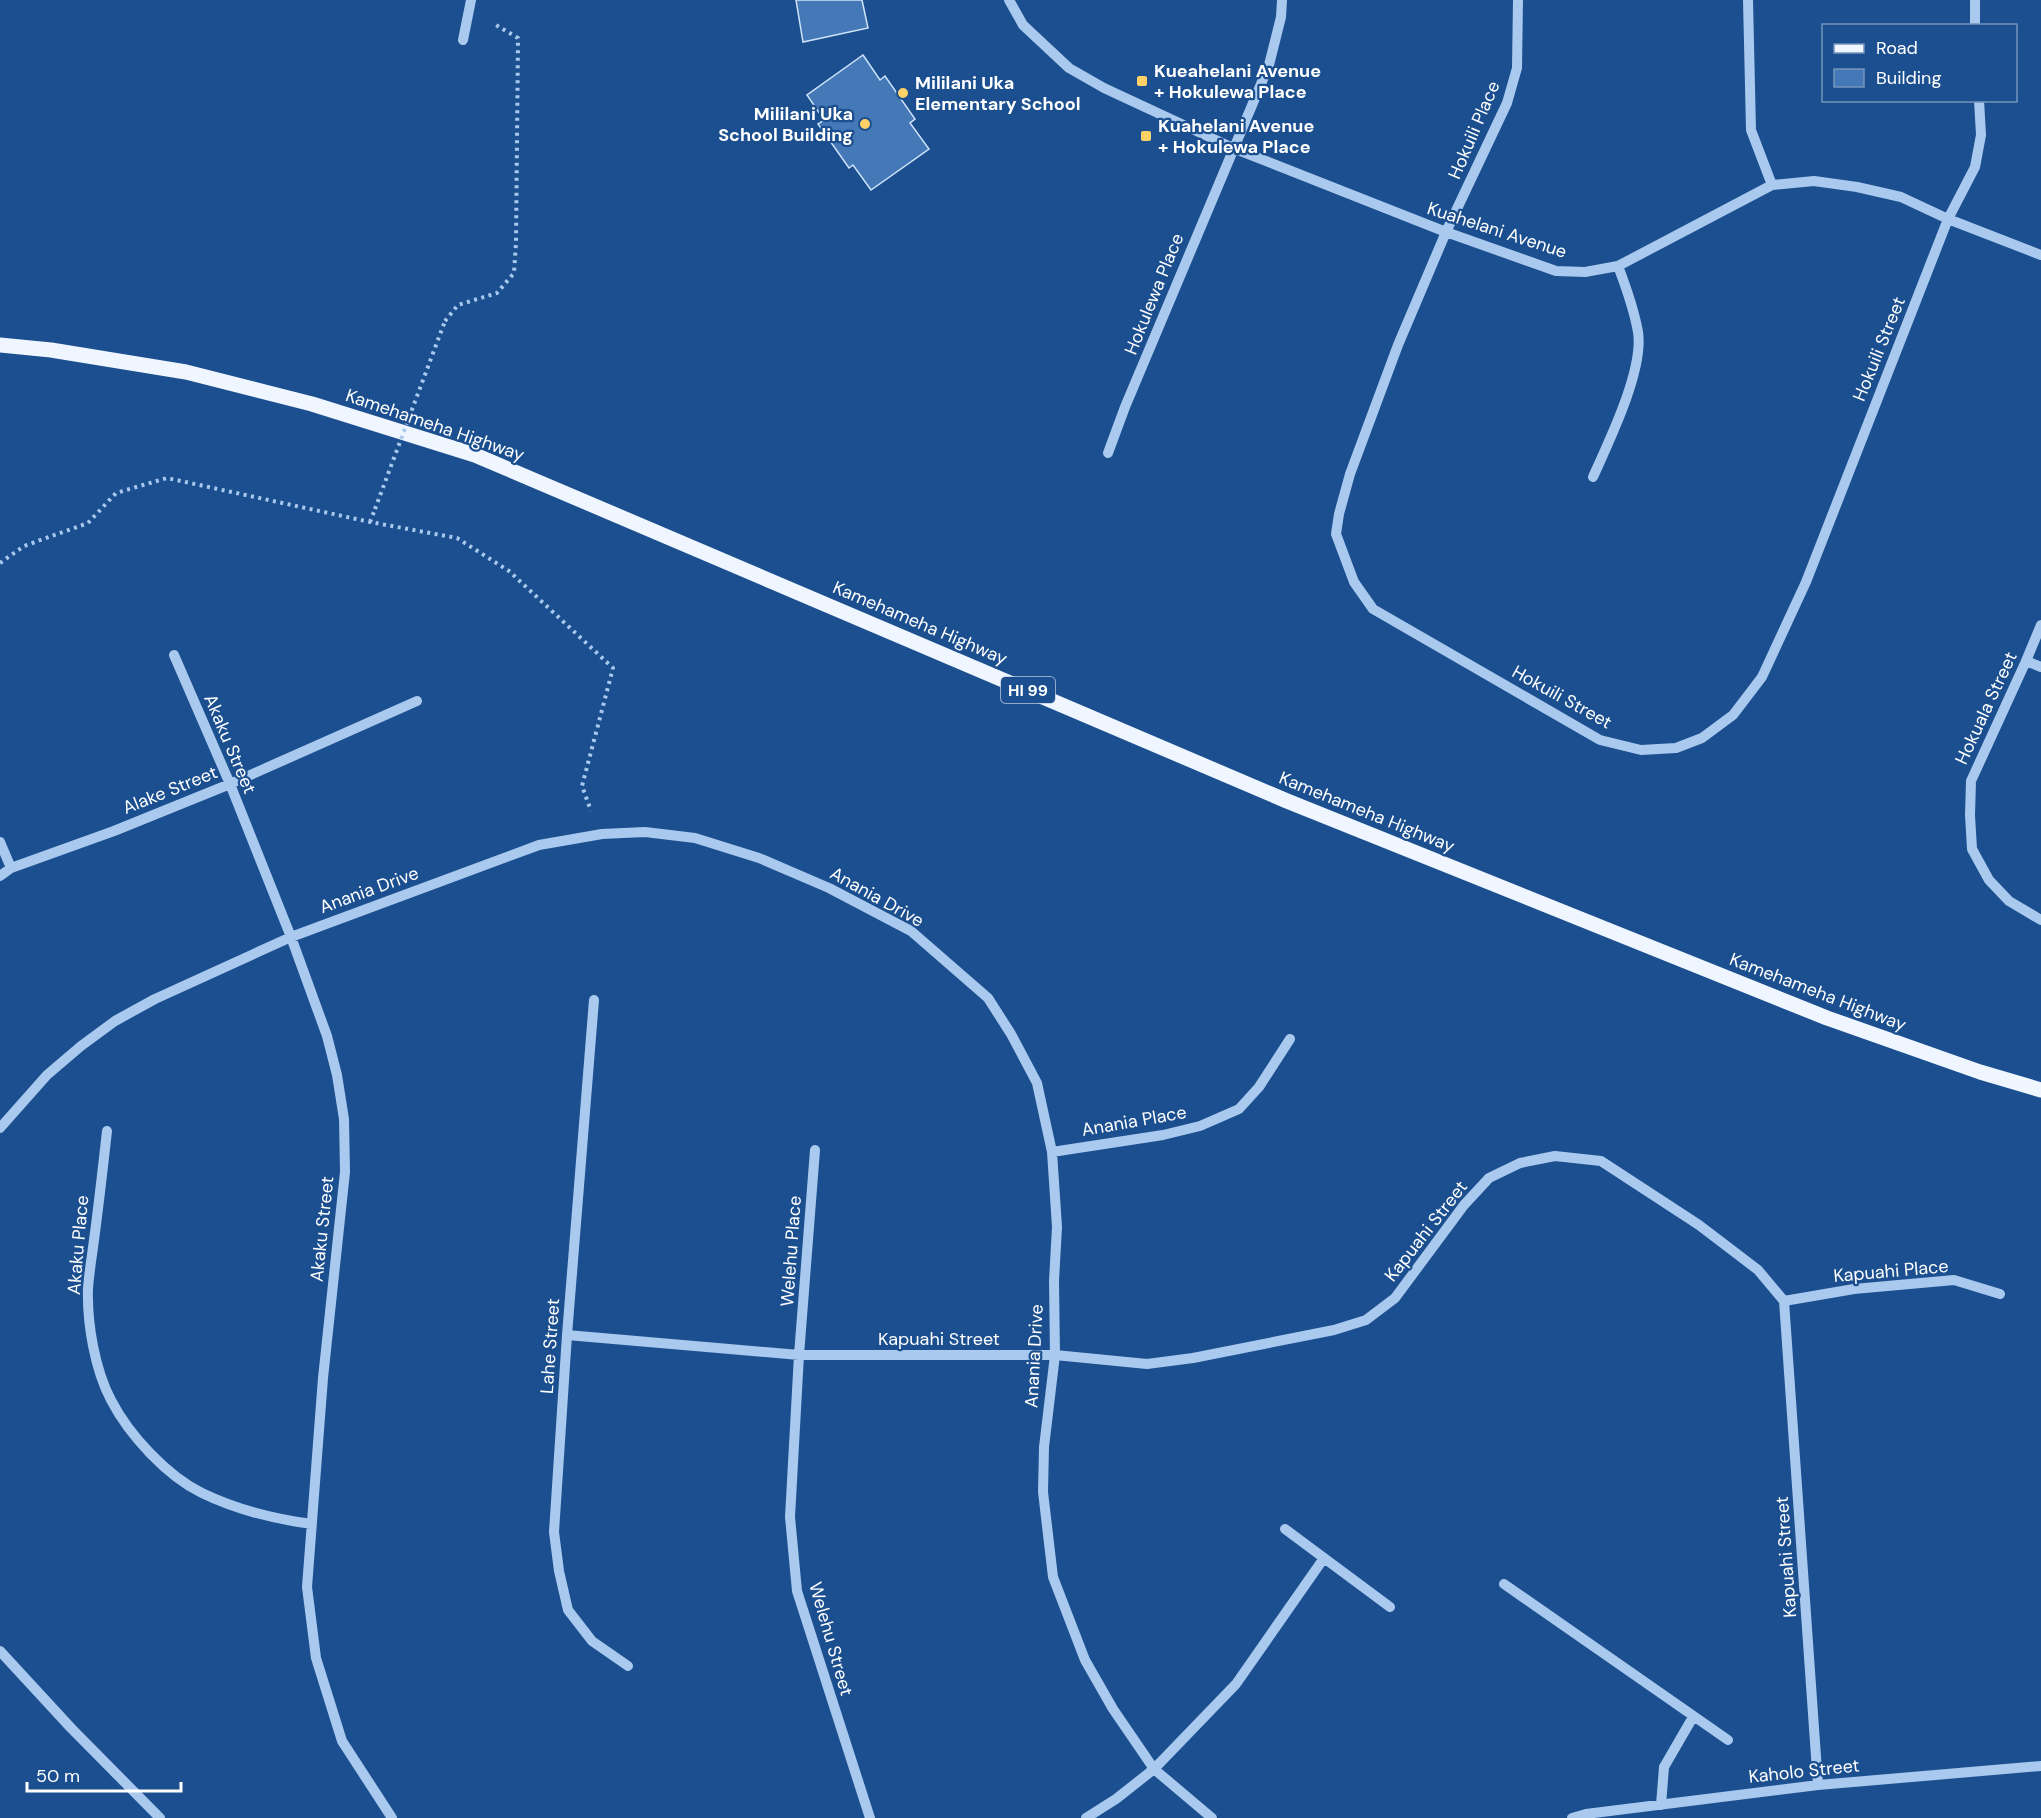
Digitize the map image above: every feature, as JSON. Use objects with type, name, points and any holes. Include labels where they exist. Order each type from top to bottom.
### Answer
[{"type":"main road","name":"Kamehameha Highway","points":[[0,345],[51,350],[186,372],[312,404],[474,455],[1287,801],[1827,1018],[1980,1072],[2041,1090]]},
{"type":"street","points":[[463,40],[471,0]]},
{"type":"street","name":"Kuahelani Avenue","points":[[1009,0],[1023,25],[1070,68],[1104,88],[1233,148],[1446,232],[1556,271],[1585,272],[1618,266],[1772,185],[1814,181],[1857,187],[1901,197],[1948,219],[2041,255]]},
{"type":"street","name":"Hokulewa Place","points":[[1108,453],[1125,407],[1269,65],[1281,17],[1282,0]]},
{"type":"street","name":"Hokuili Place","points":[[1446,232],[1507,103],[1517,68],[1518,0]]},
{"type":"street","points":[[1748,0],[1751,130],[1772,185]]},
{"type":"street","points":[[1975,0],[1976,24]]},
{"type":"street","name":"Hokuili Street","points":[[1446,232],[1398,345],[1350,474],[1339,514],[1336,534],[1354,582],[1373,609],[1600,740],[1641,750],[1676,748],[1702,738],[1733,716],[1762,677],[1806,582],[1948,219],[1975,167],[1981,135],[1978,102]]},
{"type":"street","points":[[1593,477],[1617,424],[1638,360],[1638,333],[1628,292],[1618,266]]},
{"type":"street","name":"Hokuala Street","points":[[2041,625],[1971,781],[1970,814],[1972,849],[1989,880],[2009,901],[2041,920]]},
{"type":"street","name":"Akaku Street","points":[[174,655],[230,784],[291,937],[327,1036],[337,1076],[344,1119],[345,1172],[323,1378],[307,1587],[316,1658],[342,1741],[392,1818]]},
{"type":"street","points":[[2026,661],[2041,667]]},
{"type":"street","name":"Alake Street","points":[[0,876],[12,868],[114,831],[230,784],[417,701]]},
{"type":"street","name":"Anania Drive","points":[[0,1128],[47,1075],[115,1021],[155,999],[291,937],[539,845],[602,834],[645,832],[695,838],[759,858],[829,888],[911,931],[988,998],[1011,1034],[1037,1083],[1052,1152],[1058,1227],[1054,1281],[1055,1355],[1044,1447],[1043,1492],[1053,1577],[1085,1660],[1113,1709],[1154,1769],[1212,1818]]},
{"type":"street","points":[[0,842],[12,868]]},
{"type":"street","name":"Lahe Street","points":[[594,1000],[567,1335],[554,1532],[559,1571],[568,1610],[592,1641],[628,1666]]},
{"type":"street","name":"Anania Place","points":[[1052,1152],[1163,1136],[1200,1126],[1239,1109],[1259,1087],[1290,1039]]},
{"type":"street","name":"Akaku Place","points":[[107,1131],[88,1290],[91,1332],[98,1371],[111,1401],[138,1439],[166,1469],[201,1492],[231,1506],[275,1519],[312,1524]]},
{"type":"street","name":"Welehu Place","points":[[799,1355],[815,1150]]},
{"type":"street","name":"Kapuahi Street","points":[[567,1335],[799,1355],[1055,1355],[1147,1364],[1193,1358],[1334,1330],[1366,1320],[1395,1298],[1464,1205],[1489,1178],[1520,1163],[1556,1156],[1600,1161],[1698,1225],[1758,1270],[1784,1301],[1818,1785]]},
{"type":"street","name":"Kapuahi Place","points":[[1784,1301],[1854,1289],[1954,1280],[2000,1294]]},
{"type":"street","name":"Welehu Street","points":[[799,1355],[790,1517],[797,1592],[870,1818]]},
{"type":"street","points":[[1285,1529],[1390,1607]]},
{"type":"street","points":[[1086,1818],[1116,1799],[1154,1769],[1236,1684],[1324,1558]]},
{"type":"street","points":[[1504,1584],[1728,1740]]},
{"type":"street","points":[[0,1651],[71,1728],[160,1818]]},
{"type":"street","points":[[1661,1805],[1664,1767],[1693,1717]]},
{"type":"street","name":"Kaholo Street","points":[[1572,1818],[1586,1814],[1818,1785],[2041,1766]]},
{"type":"path","points":[[370,522],[445,321],[458,304],[497,293],[514,273],[518,38],[496,25]]},
{"type":"path","points":[[0,563],[24,546],[88,523],[116,493],[167,478],[370,522],[457,538],[509,572],[613,668],[582,786],[591,811]]},
{"type":"building","points":[[796,0],[862,0],[868,28],[803,42]]},
{"type":"building","name":"Mililani Uka School Building","points":[[863,55],[880,80],[885,76],[915,119],[910,123],[929,149],[871,190],[853,165],[849,168],[818,124],[824,120],[807,95]]},
{"type":"place","name":"Kueahelani Avenue + Hokulewa Place","points":[[1142,81]]},
{"type":"place","name":"Mililani Uka Elementary School","points":[[903,93]]},
{"type":"place","name":"Mililani Uka School Building","points":[[865,124]]},
{"type":"place","name":"Kuahelani Avenue + Hokulewa Place","points":[[1146,136]]}]
